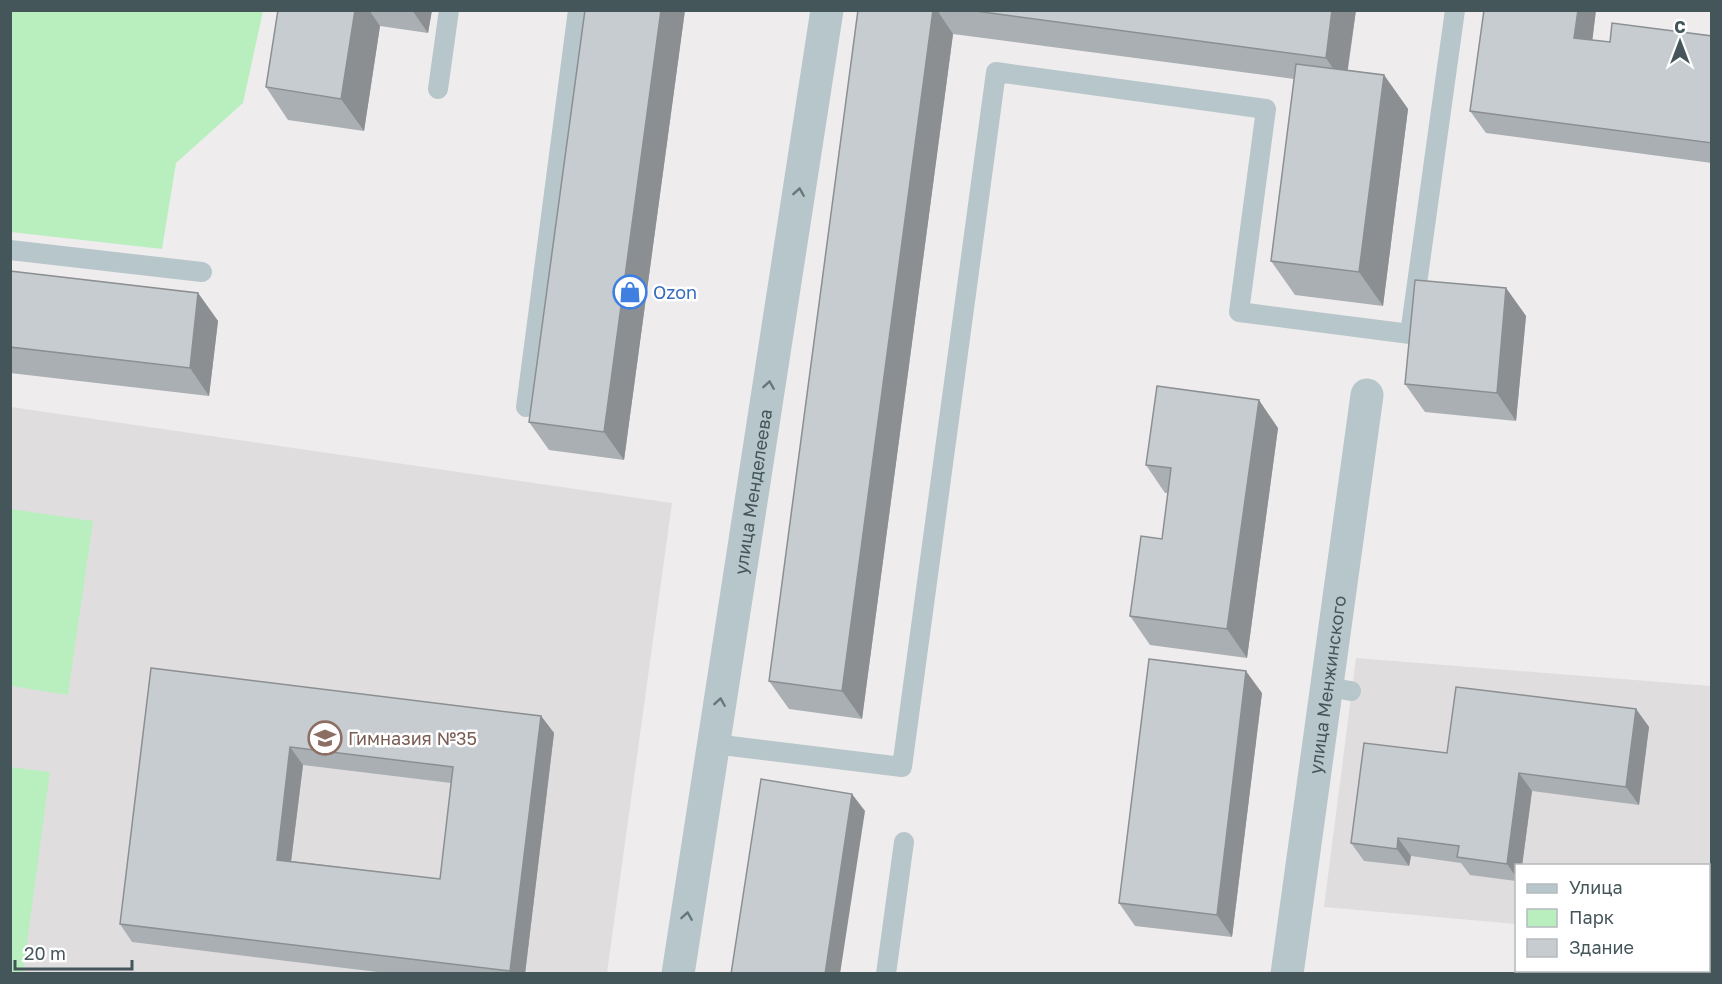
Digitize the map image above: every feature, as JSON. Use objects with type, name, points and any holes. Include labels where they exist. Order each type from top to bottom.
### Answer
[{"type":"street","name":"улица Менделеева","points":[[678,974],[827,10]]},
{"type":"street","name":"улица Менжинского","points":[[1287,974],[1339,689],[1367,395]]},
{"type":"lane","points":[[438,88],[449,10]]},
{"type":"lane","points":[[526,407],[578,10]]},
{"type":"lane","points":[[714,744],[902,766],[996,72],[1266,109],[1239,312],[1410,334],[1455,10]]},
{"type":"lane","points":[[10,250],[202,272]]},
{"type":"lane","points":[[886,974],[904,842]]},
{"type":"shaded area","name":"Гимназия №35","points":[[11,407],[672,503],[607,973],[11,974]]},
{"type":"shaded area","points":[[1356,658],[1711,686],[1711,941],[1710,864],[1515,864],[1515,924],[1324,907]]},
{"type":"green space","points":[[11,10],[263,11],[243,103],[176,163],[162,249],[11,232]]},
{"type":"green space","points":[[11,509],[93,521],[68,695],[11,686]]},
{"type":"green space","points":[[11,767],[50,772],[23,973],[11,973]]},
{"type":"building","points":[[278,10],[355,10],[341,99],[266,87]]},
{"type":"building","points":[[585,10],[661,10],[604,432],[529,422]]},
{"type":"building","points":[[858,10],[933,10],[842,691],[769,681]]},
{"type":"building","points":[[968,10],[1332,10],[1326,58]]},
{"type":"building","points":[[1484,10],[1578,10],[1574,38],[1610,42],[1612,23],[1712,36],[1712,143],[1470,111]]},
{"type":"building","points":[[1296,64],[1384,75],[1359,272],[1271,261]]},
{"type":"building","points":[[10,271],[198,293],[190,368],[10,347]]},
{"type":"building","points":[[1415,280],[1506,288],[1497,393],[1405,384]]},
{"type":"building","points":[[1157,386],[1259,400],[1227,629],[1130,616],[1141,536],[1162,539],[1171,468],[1146,465]]},
{"type":"building","points":[[1149,659],[1246,671],[1217,915],[1119,903]]},
{"type":"building","points":[[151,668],[541,716],[510,971],[120,924]],"holes":[[[290,747],[453,767],[440,879],[277,860]]]},
{"type":"building","points":[[1456,687],[1636,709],[1626,787],[1519,773],[1507,864],[1457,857],[1459,846],[1398,838],[1397,849],[1351,843],[1364,743],[1447,753]]},
{"type":"building","points":[[761,779],[852,794],[825,974],[731,974]]},
{"type":"place","name":"Ozon","points":[[630,292]]},
{"type":"place","name":"Гимназия №35","points":[[325,738]]}]
